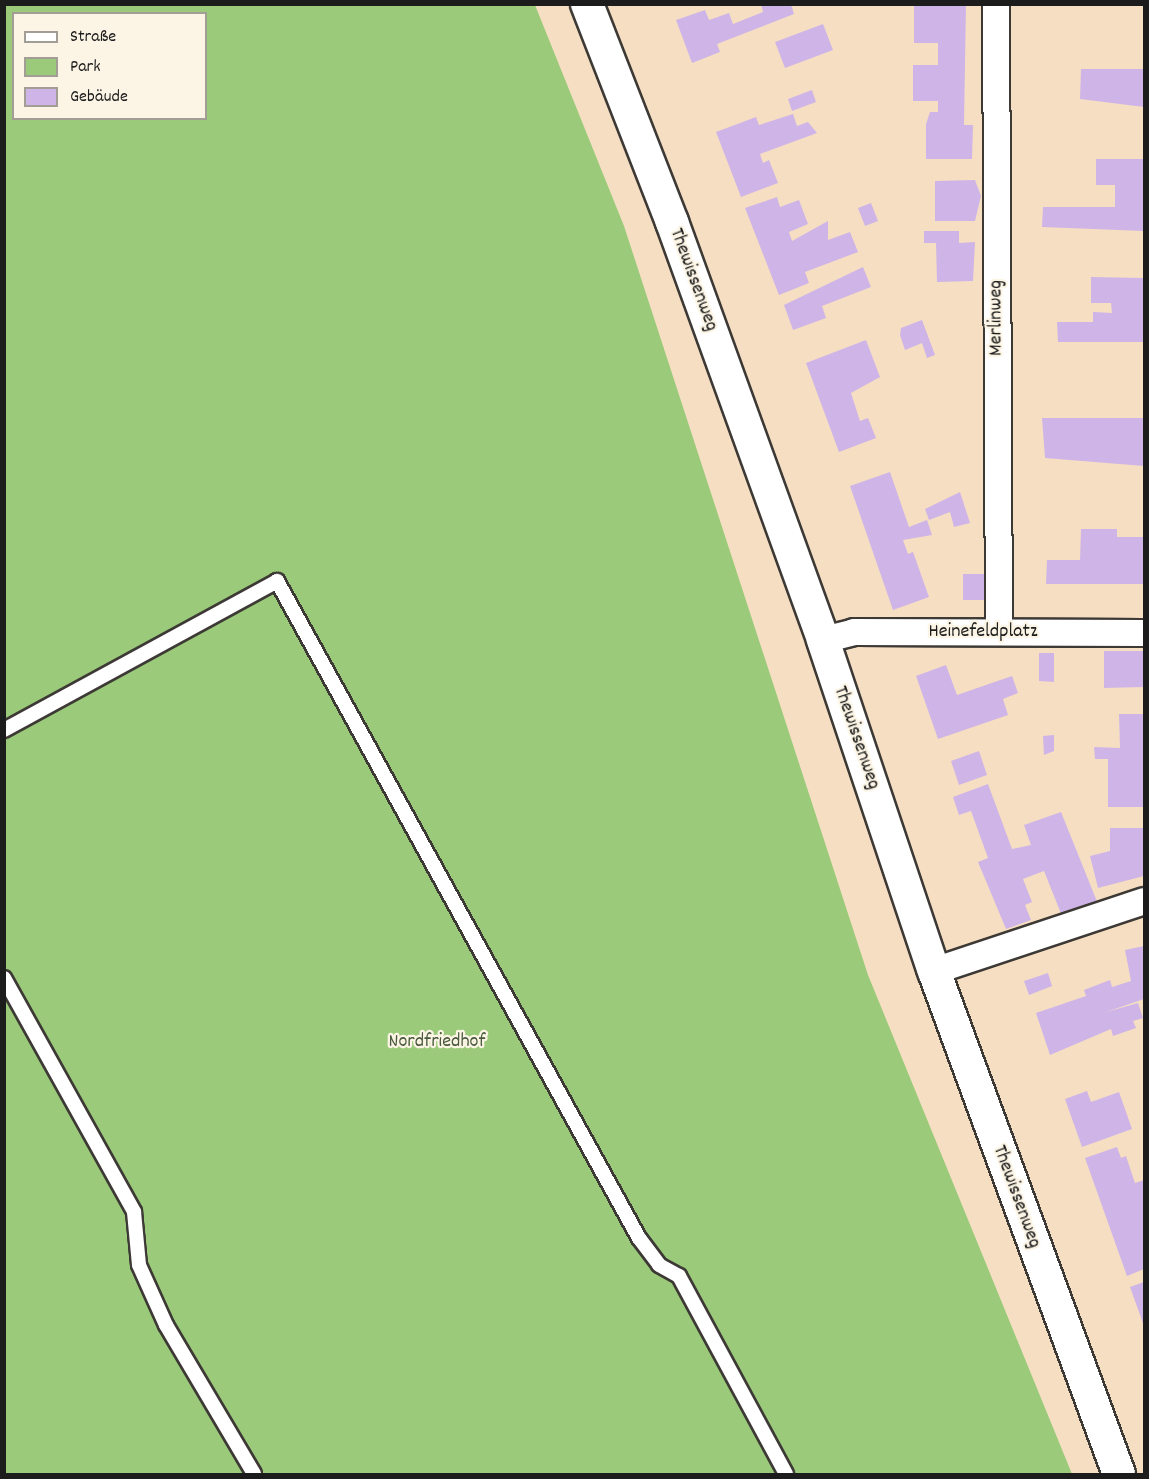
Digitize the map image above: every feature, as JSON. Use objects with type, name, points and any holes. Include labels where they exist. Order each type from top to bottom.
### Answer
[{"type":"street","name":"Thewissenweg","points":[[587,4],[823,640],[934,971],[1119,1474]]},
{"type":"street","name":"Merlinweg","points":[[996,4],[999,631]]},
{"type":"street","name":"Heinefeldplatz","points":[[823,640],[855,632],[1144,633]]},
{"type":"street","points":[[934,971],[1144,901]]},
{"type":"lane","points":[[4,730],[276,581],[639,1238],[659,1265],[679,1276],[786,1474]]},
{"type":"lane","points":[[4,978],[134,1212],[140,1265],[166,1325],[254,1474]]},
{"type":"green space","name":"Nordfriedhof","points":[[5,5],[535,5],[624,226],[868,975],[1072,1474],[5,1474]]},
{"type":"building","points":[[761,4],[791,4],[794,14],[717,44],[720,52],[692,63],[676,20],[705,10],[709,20],[729,13],[733,24],[763,12]]},
{"type":"building","points":[[914,4],[966,4],[964,125],[973,125],[972,159],[926,159],[926,124],[930,112],[938,112],[938,101],[913,101],[913,65],[938,65],[938,43],[914,43]]},
{"type":"building","points":[[823,24],[833,50],[785,68],[775,42]]},
{"type":"building","points":[[1081,69],[1144,69],[1144,107],[1080,99]]},
{"type":"building","points":[[812,90],[816,102],[792,111],[788,99]]},
{"type":"building","points":[[793,114],[797,126],[808,122],[817,133],[760,154],[763,163],[769,160],[778,183],[741,197],[716,132],[756,117],[759,125]]},
{"type":"building","points":[[1096,159],[1144,159],[1144,231],[1042,227],[1043,207],[1115,207],[1115,185],[1096,185]]},
{"type":"building","points":[[975,180],[981,196],[975,221],[935,221],[935,181]]},
{"type":"building","points":[[777,197],[780,207],[799,200],[808,224],[789,232],[792,241],[828,221],[828,240],[850,232],[858,252],[805,272],[809,283],[779,295],[745,208]]},
{"type":"building","points":[[871,203],[878,221],[865,226],[858,208]]},
{"type":"building","points":[[924,231],[959,231],[959,243],[975,242],[973,281],[937,282],[936,243],[924,243]]},
{"type":"building","points":[[863,267],[871,287],[822,306],[826,318],[793,330],[784,305]]},
{"type":"building","points":[[1091,277],[1144,278],[1144,342],[1058,342],[1057,322],[1093,322],[1093,312],[1112,313],[1111,303],[1091,303]]},
{"type":"building","points":[[922,320],[935,355],[927,358],[922,343],[905,350],[900,335],[901,328]]},
{"type":"building","points":[[866,340],[880,377],[851,393],[860,421],[868,418],[876,438],[839,452],[806,363]]},
{"type":"building","points":[[1042,418],[1144,418],[1144,466],[1045,458]]},
{"type":"building","points":[[890,472],[909,527],[927,520],[932,535],[903,540],[908,554],[913,552],[929,597],[893,610],[850,486]]},
{"type":"building","points":[[960,492],[970,523],[954,527],[950,512],[929,520],[925,509]]},
{"type":"building","points":[[1081,529],[1117,529],[1117,537],[1144,537],[1144,584],[1046,584],[1047,560],[1080,560]]},
{"type":"building","points":[[963,574],[986,574],[986,600],[963,600]]},
{"type":"building","points":[[1104,651],[1144,651],[1144,687],[1104,688]]},
{"type":"building","points":[[1039,653],[1054,653],[1054,682],[1039,681]]},
{"type":"building","points":[[946,665],[957,695],[1012,676],[1018,693],[1003,699],[1008,715],[938,739],[916,676]]},
{"type":"building","points":[[1119,714],[1144,714],[1144,807],[1108,807],[1108,759],[1095,759],[1094,747],[1120,748]]},
{"type":"building","points":[[1054,735],[1054,751],[1044,755],[1043,736]]},
{"type":"building","points":[[979,751],[987,775],[959,785],[951,761]]},
{"type":"building","points":[[988,784],[1012,849],[1031,845],[1024,825],[1061,812],[1098,904],[1062,916],[1044,871],[1023,879],[1032,902],[1025,905],[1031,920],[1006,929],[978,862],[988,858],[971,811],[959,815],[953,797]]},
{"type":"building","points":[[1110,828],[1144,828],[1144,876],[1098,888],[1090,856],[1110,851]]},
{"type":"building","points":[[1144,946],[1144,999],[1106,1012],[1138,1003],[1143,1018],[1133,1021],[1136,1028],[1113,1036],[1111,1029],[1050,1055],[1036,1013],[1086,996],[1084,990],[1110,980],[1112,987],[1131,981],[1125,950]]},
{"type":"building","points":[[1048,973],[1052,986],[1029,995],[1024,981]]},
{"type":"building","points":[[1087,1091],[1091,1102],[1119,1092],[1132,1129],[1082,1147],[1065,1099]]},
{"type":"building","points":[[1117,1147],[1121,1158],[1126,1156],[1135,1183],[1144,1180],[1144,1269],[1127,1276],[1085,1158]]},
{"type":"building","points":[[1144,1282],[1144,1326],[1130,1287]]}]
